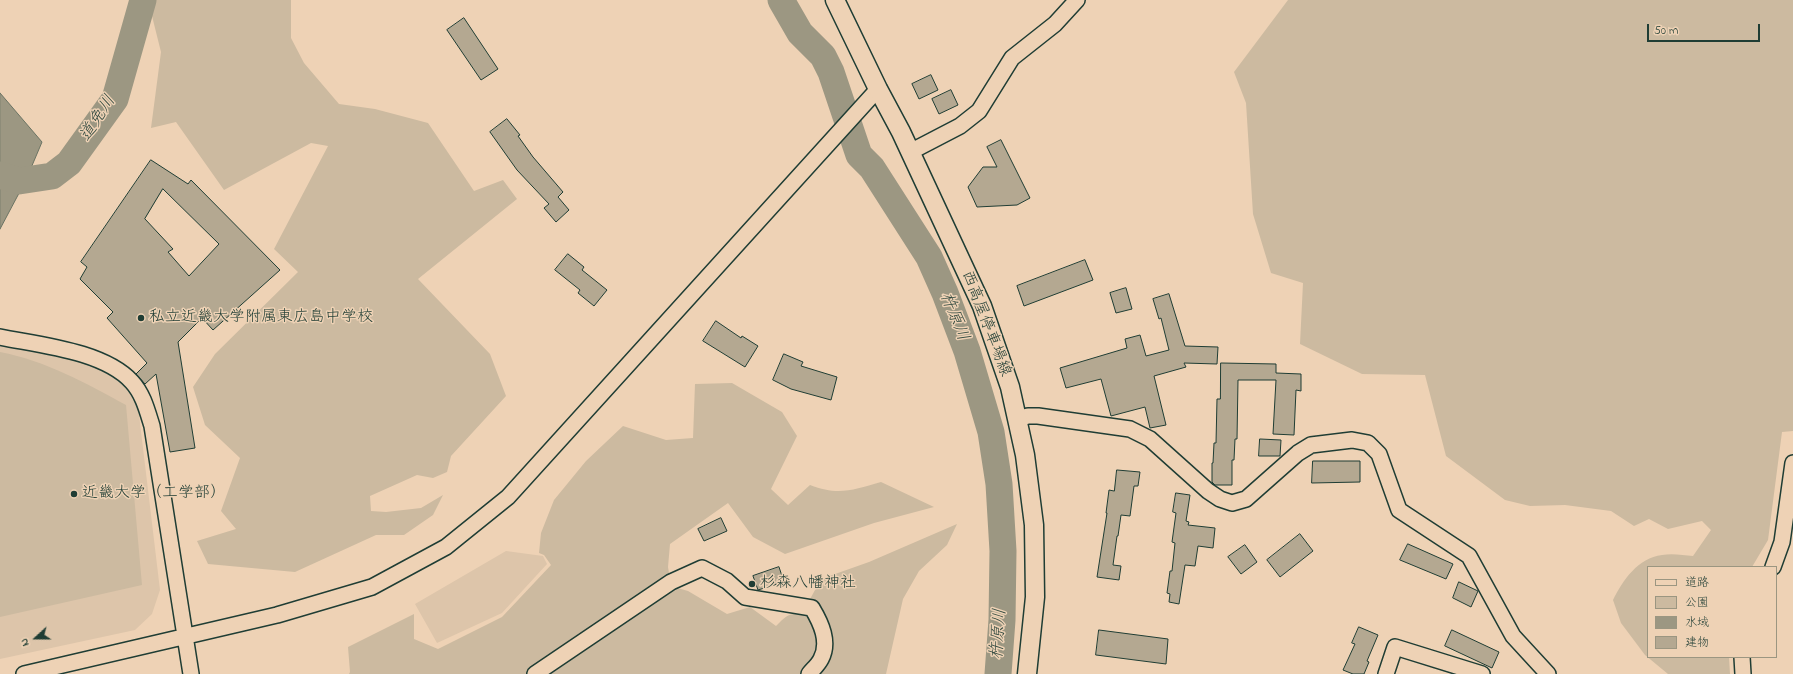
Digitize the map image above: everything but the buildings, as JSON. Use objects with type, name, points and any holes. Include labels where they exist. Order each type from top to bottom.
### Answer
[{"type":"main road","name":"西高屋停車場線","points":[[835,0],[878,89],[901,132],[982,306],[1010,387],[1025,455],[1034,525],[1035,597],[1027,674]]},
{"type":"street","points":[[910,152],[960,126],[979,111],[1012,58],[1054,24],[1077,0]]},
{"type":"street","points":[[24,674],[277,615],[372,586],[446,547],[508,497],[878,89]]},
{"type":"street","points":[[0,337],[77,352],[115,368],[132,381],[144,399],[152,426],[191,674]]},
{"type":"street","points":[[1017,420],[1028,416],[1038,416],[1130,429],[1150,439],[1208,491],[1220,499],[1232,503],[1246,499],[1298,453],[1311,445],[1352,440],[1368,443],[1379,454],[1399,510],[1469,556],[1513,636],[1548,674]]},
{"type":"street","points":[[1773,566],[1782,542],[1793,463]]},
{"type":"street","points":[[535,674],[672,582],[702,568],[727,581],[745,597],[812,608],[822,624],[825,648],[821,660],[809,674]]},
{"type":"street","points":[[1386,674],[1395,647],[1482,674]]},
{"type":"street","points":[[1742,658],[1743,674]]},
{"type":"shaded area","name":"近畿大学（工学部）","points":[[0,345],[75,358],[98,365],[127,387],[137,398],[160,590],[152,614],[135,630],[0,659]]},
{"type":"shaded area","points":[[506,551],[543,556],[547,564],[502,613],[437,643],[415,604]]},
{"type":"green space","points":[[148,0],[291,0],[291,38],[304,63],[339,104],[375,109],[428,123],[474,191],[503,180],[517,199],[418,279],[490,354],[506,396],[451,456],[447,472],[433,478],[417,475],[370,496],[371,511],[386,512],[421,508],[443,495],[433,515],[404,535],[376,535],[295,572],[208,564],[197,541],[236,529],[221,511],[240,458],[205,425],[193,387],[215,354],[298,272],[274,249],[328,146],[311,143],[224,190],[176,122],[151,128],[161,52]]},
{"type":"green space","points":[[1288,0],[1793,0],[1793,431],[1782,432],[1768,540],[1753,566],[1647,566],[1647,657],[1621,623],[1613,600],[1632,571],[1646,560],[1666,554],[1693,556],[1711,530],[1702,521],[1668,529],[1649,519],[1634,526],[1611,511],[1565,505],[1530,506],[1505,500],[1446,456],[1425,375],[1362,374],[1300,344],[1303,283],[1271,273],[1253,214],[1246,103],[1234,72]]},
{"type":"green space","name":"近畿大学（工学部）","points":[[0,352],[50,367],[81,381],[126,405],[142,585],[0,617]]},
{"type":"green space","points":[[732,383],[782,412],[797,436],[771,489],[788,505],[810,485],[829,490],[846,491],[881,482],[934,507],[874,523],[785,554],[753,537],[728,503],[670,544],[668,567],[670,579],[529,674],[349,674],[348,647],[414,614],[414,639],[438,649],[502,617],[551,565],[544,555],[539,553],[541,533],[554,500],[586,461],[623,426],[666,440],[693,438],[695,384]]},
{"type":"green space","points":[[957,524],[947,545],[919,571],[903,599],[886,674],[814,674],[827,623],[822,607],[809,601],[821,579],[869,562]]},
{"type":"green space","points":[[674,587],[688,591],[727,614],[750,607],[776,626],[787,616],[793,614],[808,615],[818,638],[815,659],[805,674],[545,674]]},
{"type":"green space","points":[[1649,658],[1729,658],[1730,674],[1668,674]]},
{"type":"water","points":[[0,93],[42,142],[31,168],[25,170],[26,180],[0,229]]},
{"type":"waterway","name":"道免川","points":[[0,175],[19,181],[52,176],[69,163],[115,99],[143,0]]},
{"type":"waterway","name":"杵原川","points":[[781,0],[800,33],[823,56],[831,72],[859,155],[872,168],[929,257],[945,293],[967,351],[991,432],[999,484],[1003,551],[1002,620],[998,674]]},
{"type":"place","name":"私立近畿大学附属東広島中学校","points":[[141,318]]},
{"type":"place","name":"近畿大学（工学部）","points":[[74,494]]},
{"type":"place","name":"杉森八幡神社","points":[[752,584]]}]
